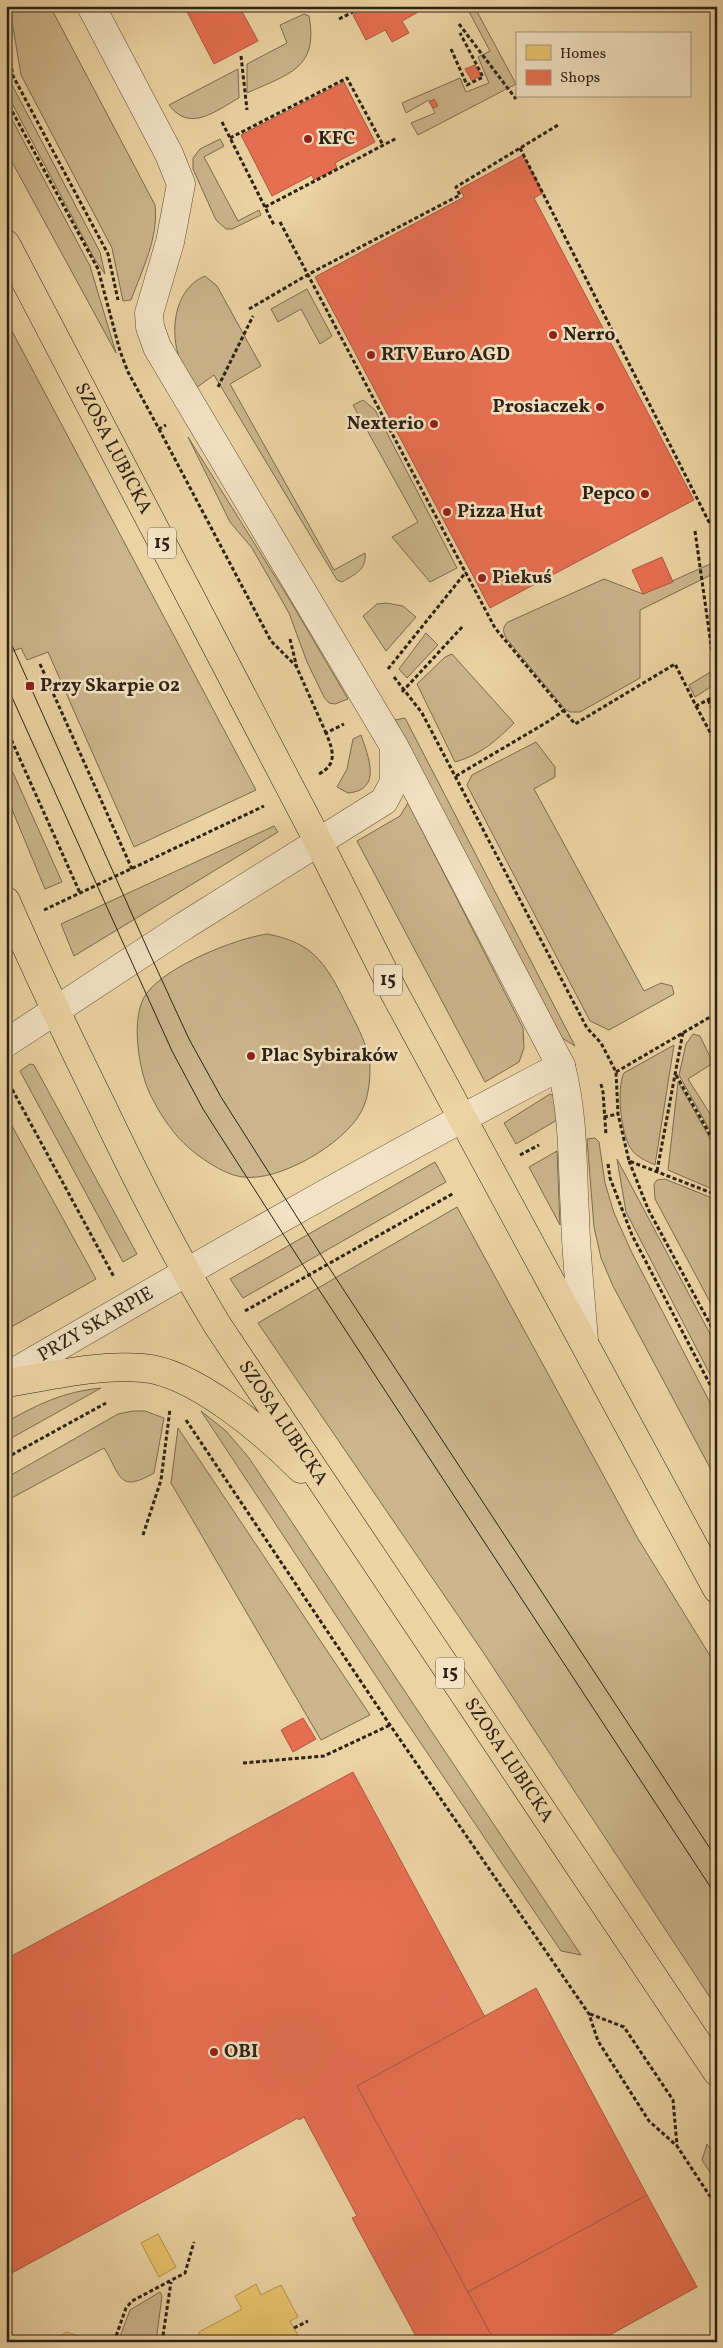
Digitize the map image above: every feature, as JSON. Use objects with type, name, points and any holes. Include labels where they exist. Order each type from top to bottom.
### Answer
[{"type":"main road","name":"SZOSA LUBICKA","points":[[6,244],[318,841]]},
{"type":"main road","name":"15","points":[[318,841],[390,983],[462,1118],[717,1588]]},
{"type":"main road","name":"15","points":[[6,901],[55,1010],[156,1217],[186,1272]]},
{"type":"main road","name":"SZOSA LUBICKA","points":[[186,1272],[218,1326],[717,2072]]},
{"type":"main road","points":[[6,1383],[117,1367],[145,1368],[163,1372],[189,1382],[211,1395],[283,1451],[336,1502]]},
{"type":"street","points":[[91,6],[169,154],[181,184],[170,242],[149,313],[150,327],[158,347],[394,746],[561,1066],[569,1096],[572,1129],[574,1214],[584,1341]]},
{"type":"street","points":[[6,1043],[384,800],[394,782],[394,746]]},
{"type":"street","points":[[186,1272],[462,1118],[561,1066]]},
{"type":"street","name":"PRZY SKARPIE","points":[[6,1377],[186,1272]]},
{"type":"path","points":[[339,20],[365,6]]},
{"type":"path","points":[[459,24],[516,99]]},
{"type":"path","points":[[451,49],[467,85],[483,77],[460,33]]},
{"type":"path","points":[[241,56],[247,110]]},
{"type":"path","points":[[230,138],[347,78],[383,145]]},
{"type":"path","points":[[222,122],[274,225]]},
{"type":"path","points":[[249,309],[309,274],[460,195],[456,187],[558,125]]},
{"type":"path","points":[[265,207],[397,138]]},
{"type":"path","points":[[520,148],[710,524]]},
{"type":"path","points":[[280,222],[495,628],[575,724],[675,664],[717,745]]},
{"type":"path","points":[[217,388],[253,316]]},
{"type":"path","points":[[159,429],[271,641],[297,668],[333,749],[331,764],[318,775]]},
{"type":"path","points":[[695,531],[712,652]]},
{"type":"path","points":[[388,669],[466,572]]},
{"type":"path","points":[[403,691],[463,626]]},
{"type":"path","points":[[40,664],[132,869]]},
{"type":"path","points":[[696,706],[717,695]]},
{"type":"path","points":[[708,700],[717,717]]},
{"type":"path","points":[[456,776],[549,721],[564,710]]},
{"type":"path","points":[[326,733],[350,721]]},
{"type":"path","points":[[6,728],[80,892]]},
{"type":"path","points":[[49,907],[268,804]]},
{"type":"path","points":[[616,1072],[717,1013]]},
{"type":"path","points":[[657,1171],[683,1032]]},
{"type":"path","points":[[676,1074],[717,1147]]},
{"type":"path","points":[[6,1078],[113,1275]]},
{"type":"path","points":[[605,1116],[618,1114],[629,1161],[648,1209],[717,1337]]},
{"type":"path","points":[[606,1131],[606,1139]]},
{"type":"path","points":[[606,1156],[610,1178],[632,1235],[717,1398]]},
{"type":"path","points":[[629,1161],[717,1195]]},
{"type":"path","points":[[245,1312],[454,1193]]},
{"type":"path","points":[[6,1458],[110,1401]]},
{"type":"path","points":[[143,1535],[161,1480],[170,1403],[177,1408]]},
{"type":"path","points":[[182,1414],[390,1725],[590,2014],[598,2041],[648,2122],[677,2146],[717,2207]]},
{"type":"path","points":[[243,1762],[324,1756],[390,1725]]},
{"type":"path","points":[[590,2014],[624,2027],[673,2100],[677,2146]]},
{"type":"path","points":[[114,2342],[126,2308],[132,2301],[185,2273],[194,2242]]},
{"type":"path","points":[[162,2342],[171,2281]]},
{"type":"path","points":[[294,2328],[308,2321]]},
{"type":"shaded area","points":[[8,6],[50,6],[155,205],[156,217],[152,241],[131,300],[123,301],[112,248],[21,75]]},
{"type":"shaded area","points":[[466,6],[474,6],[516,84],[418,135],[411,123],[435,113],[429,100],[406,113],[402,103],[460,78],[466,92],[489,83],[478,57],[490,51]]},
{"type":"shaded area","points":[[304,14],[309,16],[311,34],[305,59],[287,74],[247,93],[247,64],[287,43],[280,25]]},
{"type":"shaded area","points":[[6,63],[10,81],[100,252],[105,274],[94,258],[6,92]]},
{"type":"shaded area","points":[[238,69],[239,98],[212,113],[194,119],[185,118],[169,105]]},
{"type":"shaded area","points":[[6,108],[90,266],[116,353],[6,151]]},
{"type":"shaded area","points":[[220,139],[224,146],[204,157],[238,221],[259,210],[261,215],[232,229],[226,229],[216,220],[193,169],[193,158],[200,149]]},
{"type":"shaded area","points":[[205,276],[217,286],[261,366],[230,384],[334,570],[365,553],[362,568],[342,582],[337,580],[214,375],[196,388],[181,362],[175,332],[175,320],[178,309],[187,289]]},
{"type":"shaded area","points":[[307,289],[332,336],[320,344],[301,309],[278,322],[271,309]]},
{"type":"shaded area","points":[[6,320],[256,790],[134,847],[48,652],[27,660],[21,648],[6,654]]},
{"type":"shaded area","points":[[363,400],[375,410],[457,568],[430,582],[392,537],[418,522],[353,405]]},
{"type":"shaded area","points":[[188,437],[291,602],[348,699],[335,704],[329,703],[324,697],[307,662],[289,613],[252,548],[230,522]]},
{"type":"shaded area","points":[[717,561],[717,572],[640,610],[640,678],[580,712],[570,712],[565,709],[504,634],[504,628],[508,622],[604,579],[643,594]]},
{"type":"shaded area","points":[[386,603],[403,606],[416,617],[386,651],[363,616],[377,604]]},
{"type":"shaded area","points":[[426,633],[438,645],[407,678],[399,669]]},
{"type":"shaded area","points":[[452,654],[514,723],[487,747],[455,762],[417,684],[445,657]]},
{"type":"shaded area","points":[[717,668],[717,683],[695,697],[689,685]]},
{"type":"shaded area","points":[[405,718],[575,1046],[562,1038],[395,720]]},
{"type":"shaded area","points":[[361,735],[369,762],[369,779],[366,786],[359,791],[348,793],[337,787],[347,769],[353,739]]},
{"type":"shaded area","points":[[536,742],[555,767],[555,777],[534,789],[644,991],[661,983],[672,986],[674,994],[609,1030],[590,1021],[467,785],[472,775]]},
{"type":"shaded area","points":[[6,757],[62,882],[45,889],[6,795]]},
{"type":"shaded area","points":[[408,803],[523,1028],[524,1048],[519,1062],[485,1082],[357,841],[400,816]]},
{"type":"shaded area","points":[[274,826],[278,832],[74,956],[61,924]]},
{"type":"shaded area","points":[[267,934],[294,942],[305,948],[322,963],[343,998],[364,1041],[369,1059],[370,1079],[367,1096],[361,1112],[353,1124],[326,1148],[292,1167],[258,1177],[243,1177],[224,1171],[192,1151],[176,1135],[163,1117],[147,1088],[143,1075],[138,1045],[138,1015],[147,993],[170,973],[202,955],[237,942]]},
{"type":"shaded area","points":[[693,1034],[700,1036],[713,1063],[688,1079],[717,1125],[717,1143],[679,1075],[686,1044]]},
{"type":"shaded area","points":[[674,1045],[655,1165],[637,1155],[628,1144],[621,1112],[620,1090],[624,1073]]},
{"type":"shaded area","points":[[30,1064],[34,1065],[137,1254],[123,1262],[20,1071]]},
{"type":"shaded area","points":[[678,1082],[717,1151],[717,1191],[668,1170]]},
{"type":"shaded area","points":[[550,1094],[554,1096],[557,1120],[516,1144],[504,1123]]},
{"type":"shaded area","points":[[6,1115],[96,1279],[6,1330]]},
{"type":"shaded area","points":[[595,1138],[599,1142],[605,1183],[614,1213],[632,1253],[717,1416],[717,1481],[613,1286],[601,1258],[594,1227],[587,1139]]},
{"type":"shaded area","points":[[557,1151],[560,1225],[529,1167]]},
{"type":"shaded area","points":[[617,1159],[717,1347],[717,1388],[626,1212]]},
{"type":"shaded area","points":[[435,1162],[446,1182],[243,1298],[230,1279]]},
{"type":"shaded area","points":[[665,1179],[717,1200],[717,1315],[655,1199],[654,1184],[657,1180]]},
{"type":"shaded area","points":[[457,1207],[637,1537],[717,1667],[717,2008],[483,1652],[258,1323]]},
{"type":"shaded area","points":[[101,1388],[6,1441],[6,1422],[51,1400],[74,1392]]},
{"type":"shaded area","points":[[145,1411],[164,1418],[154,1473],[133,1482],[127,1481],[118,1473],[104,1448],[6,1501],[6,1478],[118,1414]]},
{"type":"shaded area","points":[[201,1411],[226,1431],[249,1458],[581,1955],[561,1951],[397,1708]]},
{"type":"shaded area","points":[[178,1428],[370,1715],[321,1740],[171,1483]]},
{"type":"shaded area","points":[[707,2144],[717,2159],[717,2183],[702,2160]]},
{"type":"shaded area","points":[[160,2292],[162,2296],[156,2342],[118,2342],[130,2310]]},
{"type":"building: Homes","points":[[158,2234],[176,2267],[159,2277],[141,2243]]},
{"type":"building: Homes","points":[[256,2284],[261,2295],[281,2285],[298,2317],[290,2321],[298,2335],[289,2339],[290,2342],[197,2342],[199,2332],[242,2309],[235,2296]]},
{"type":"building: Homes","points":[[67,2332],[81,2337],[84,2342],[49,2342]]},
{"type":"building: Shops","points":[[184,6],[239,6],[258,41],[214,64]]},
{"type":"building: Shops","points":[[370,6],[419,6],[422,10],[402,21],[409,33],[392,42],[385,30],[366,40],[353,15]]},
{"type":"building: Shops","points":[[475,65],[481,75],[472,81],[465,69]]},
{"type":"building: Shops","name":"KFC","points":[[344,82],[375,142],[335,163],[337,168],[314,180],[312,175],[272,196],[241,135]]},
{"type":"building: Shops","points":[[434,99],[438,106],[433,108],[429,102]]},
{"type":"building: Shops","points":[[523,155],[543,193],[534,198],[694,500],[490,608],[315,277],[464,197],[460,189]]},
{"type":"building: Shops","points":[[662,557],[673,582],[643,594],[632,570]]},
{"type":"building: Shops","points":[[303,1718],[316,1739],[293,1752],[281,1730]]},
{"type":"building: Shops","name":"OBI","points":[[353,1772],[485,2017],[357,2086],[495,2342],[419,2342],[352,2218],[357,2216],[304,2117],[299,2120],[298,2118],[8,2275],[6,1959]]},
{"type":"building: Shops","points":[[536,1988],[647,2195],[468,2292],[357,2086]]},
{"type":"building: Shops","points":[[647,2195],[697,2287],[597,2342],[495,2342],[468,2292]]},
{"type":"tram line","points":[[6,632],[189,1039],[221,1097],[328,1266],[717,1859]]},
{"type":"tram line","points":[[6,684],[172,1051],[203,1109],[310,1276],[717,1897]]},
{"type":"place","name":"KFC","points":[[308,139]]},
{"type":"place","name":"Nerro","points":[[553,335]]},
{"type":"place","name":"RTV Euro AGD","points":[[371,355]]},
{"type":"place","name":"Prosiaczek","points":[[600,407]]},
{"type":"place","name":"Nexterio","points":[[434,424]]},
{"type":"place","name":"Pepco","points":[[645,494]]},
{"type":"place","name":"Pizza Hut","points":[[447,512]]},
{"type":"place","name":"Piekuś","points":[[482,578]]},
{"type":"place","name":"Przy Skarpie 02","points":[[30,686]]},
{"type":"place","name":"Plac Sybiraków","points":[[251,1056]]},
{"type":"place","name":"OBI","points":[[214,2052]]}]
